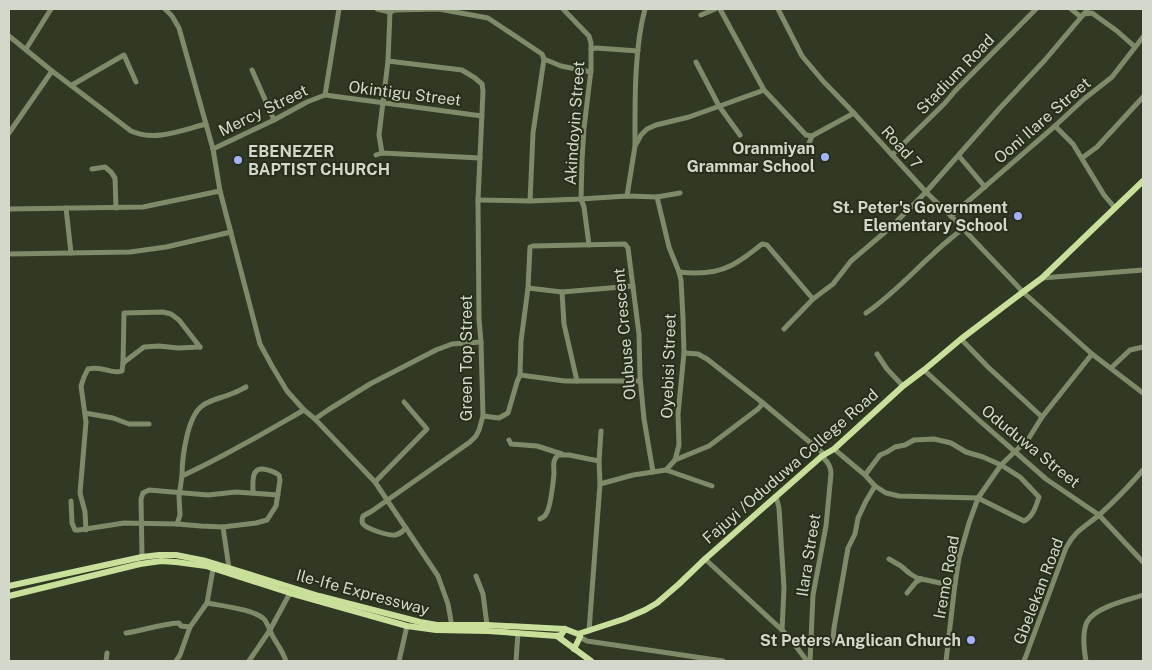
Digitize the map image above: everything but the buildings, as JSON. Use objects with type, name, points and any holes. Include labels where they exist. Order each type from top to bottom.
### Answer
[{"type":"main road","name":"Fajuyi /Oduduwa College Road","points":[[579,636],[624,620],[658,603],[776,496],[823,455],[834,449],[903,386],[961,339],[1042,278],[1143,181]]},
{"type":"main road","name":"Ile-Ife Expressway","points":[[9,586],[142,557],[176,555],[206,561],[319,596],[437,625],[452,628],[558,636]]},
{"type":"main road","name":"Ile-Ife Expressway","points":[[9,596],[140,564],[161,561],[206,566],[290,593],[407,626],[436,630],[487,625],[565,629]]},
{"type":"main road","points":[[574,649],[579,636],[565,629],[558,636],[574,649],[590,661]]},
{"type":"street","points":[[26,49],[51,9]]},
{"type":"street","points":[[165,9],[172,16],[178,28],[206,124],[213,149],[220,191],[260,344],[287,391],[375,482],[438,576],[448,604],[452,628]]},
{"type":"street","points":[[325,95],[339,9]]},
{"type":"street","points":[[377,9],[390,12],[395,10],[440,9],[488,18],[542,54],[544,59],[533,133],[530,201]]},
{"type":"street","name":"Akindoyin Street","points":[[566,9],[589,36],[591,43],[584,128],[581,199],[584,206],[589,245]]},
{"type":"street","points":[[627,196],[635,146],[638,51],[646,9]]},
{"type":"street","points":[[701,16],[715,9]]},
{"type":"street","points":[[720,9],[764,90],[806,135],[812,136],[854,113]]},
{"type":"street","name":"Road 7","points":[[778,9],[802,56],[926,192],[1023,292],[1092,354],[1143,394]]},
{"type":"street","name":"Stadium Road","points":[[892,155],[1036,9]]},
{"type":"street","points":[[1071,9],[1082,16],[1092,13],[1135,47]]},
{"type":"street","points":[[784,329],[813,299],[833,284],[851,261],[891,227],[926,192],[1088,9]]},
{"type":"street","points":[[382,153],[379,135],[388,62],[390,12]]},
{"type":"street","points":[[9,36],[52,71],[136,133],[147,136],[163,135],[206,124]]},
{"type":"street","name":"Ooni Ilare Street","points":[[951,216],[1084,99],[1112,77],[1143,37]]},
{"type":"street","name":"Akindoyin Street","points":[[591,49],[638,51]]},
{"type":"street","points":[[72,85],[124,55],[136,82]]},
{"type":"street","points":[[544,59],[561,66],[590,72]]},
{"type":"street","name":"Green Top Street","points":[[388,62],[462,70],[482,84],[483,91],[478,200],[482,416],[479,430],[470,442],[363,516],[362,520],[363,524],[367,527],[392,536],[399,534],[406,528]]},
{"type":"street","points":[[696,62],[719,106],[740,135]]},
{"type":"street","points":[[252,70],[274,120]]},
{"type":"street","points":[[9,133],[52,71]]},
{"type":"street","points":[[635,146],[641,135],[656,125],[689,117],[764,90]]},
{"type":"street","name":"Okintigu Street","points":[[325,95],[482,116]]},
{"type":"street","name":"Mercy Street","points":[[213,149],[307,102],[325,95]]},
{"type":"street","points":[[1082,158],[1097,147],[1143,97]]},
{"type":"street","points":[[1055,126],[1071,142],[1104,196],[1115,208]]},
{"type":"street","points":[[796,151],[808,146],[812,136]]},
{"type":"street","points":[[376,155],[382,153],[480,158]]},
{"type":"street","points":[[959,156],[985,187]]},
{"type":"street","points":[[92,168],[105,167],[112,172],[115,178],[116,208]]},
{"type":"street","points":[[9,209],[116,208],[154,205],[220,191]]},
{"type":"street","points":[[478,200],[530,201],[627,196],[657,197],[680,193]]},
{"type":"street","name":"Oyebisi Street","points":[[657,197],[669,247],[679,272],[683,318],[684,353],[678,414],[679,445],[675,460]]},
{"type":"street","points":[[66,208],[71,253]]},
{"type":"street","points":[[866,313],[880,304],[962,229]]},
{"type":"street","points":[[9,254],[130,252],[166,247],[231,232]]},
{"type":"street","name":"Olubuse Crescent","points":[[482,416],[499,418],[508,412],[520,375],[530,247],[625,244],[627,245],[639,334],[640,380],[653,472]]},
{"type":"street","points":[[679,272],[693,274],[712,272],[729,267],[762,244],[767,244],[813,299]]},
{"type":"street","points":[[1042,278],[1143,270]]},
{"type":"street","points":[[528,288],[562,292],[633,286]]},
{"type":"street","points":[[562,292],[564,324],[577,381]]},
{"type":"street","points":[[86,530],[85,512],[80,488],[86,422],[81,386],[88,369],[103,368],[114,372],[122,371],[124,312],[163,312],[171,314],[179,320],[200,347],[144,347],[123,363]]},
{"type":"street","points":[[961,339],[1042,417]]},
{"type":"street","points":[[315,419],[370,384],[436,350],[452,344],[481,342]]},
{"type":"street","points":[[1111,368],[1130,350],[1143,347]]},
{"type":"street","points":[[684,353],[698,354],[708,359],[823,455]]},
{"type":"street","points":[[877,354],[887,369],[903,386]]},
{"type":"street","name":"Iremo Road","points":[[946,661],[959,558],[978,498],[1001,465],[1029,438],[1042,417],[1092,354]]},
{"type":"street","name":"Oduduwa Street","points":[[924,370],[1046,479],[1099,515],[1143,562]]},
{"type":"street","points":[[520,375],[577,381],[640,380]]},
{"type":"street","points":[[177,524],[180,515],[179,492],[182,476],[182,459],[195,414],[202,406],[213,400],[246,387]]},
{"type":"street","points":[[375,482],[427,429],[404,402]]},
{"type":"street","points":[[666,470],[675,460],[713,443],[758,409],[763,403]]},
{"type":"street","points":[[182,476],[202,467],[304,410]]},
{"type":"street","points":[[85,413],[113,418],[129,424],[149,424]]},
{"type":"street","points":[[589,631],[600,484],[601,431]]},
{"type":"street","points":[[834,449],[875,486],[886,493],[899,496],[978,498],[1022,521],[1026,521],[1031,515],[1039,496],[1020,477],[1001,465],[966,452],[951,443],[934,439],[914,440],[905,445],[895,447],[880,455],[865,475]]},
{"type":"street","points":[[509,440],[511,444],[537,446],[599,461]]},
{"type":"street","points":[[549,449],[554,466]]},
{"type":"street","points":[[540,520],[546,516],[549,507],[554,460],[558,454],[569,455]]},
{"type":"street","name":"Ilara Street","points":[[809,661],[813,595],[826,526],[831,474],[831,468],[823,455]]},
{"type":"street","points":[[71,501],[75,530],[86,530],[124,523],[223,527],[256,524],[267,520],[276,506],[280,480],[279,474],[272,470],[259,468],[256,470],[253,492]]},
{"type":"street","points":[[600,484],[633,475],[666,470],[712,486]]},
{"type":"street","name":"Gbelekan Road","points":[[1024,661],[1071,538],[1099,515],[1143,470]]},
{"type":"street","points":[[811,637],[829,643],[833,640],[848,548],[858,518],[875,486]]},
{"type":"street","points":[[142,557],[141,499],[143,493],[149,490],[208,495],[253,492],[278,495]]},
{"type":"street","points":[[776,496],[779,508],[784,588],[782,630]]},
{"type":"street","points":[[223,527],[230,568]]},
{"type":"street","name":"Ilara Street","points":[[705,559],[782,630],[809,661]]},
{"type":"street","points":[[889,559],[921,579],[955,584]]},
{"type":"street","points":[[176,661],[190,627],[207,603],[213,569]]},
{"type":"street","points":[[476,576],[483,594],[487,625]]},
{"type":"street","points":[[907,594],[916,582],[921,579]]},
{"type":"street","points":[[249,661],[270,630],[290,593]]},
{"type":"street","points":[[1086,661],[1084,633],[1087,622],[1093,615],[1110,605],[1143,594]]},
{"type":"street","points":[[207,603],[236,608],[258,615],[265,620],[286,661]]},
{"type":"street","points":[[126,633],[166,624],[178,623],[181,626],[190,627]]},
{"type":"street","points":[[399,661],[407,626]]},
{"type":"street","points":[[516,661],[518,633]]},
{"type":"street","points":[[579,636],[587,641],[723,661]]},
{"type":"street","points":[[106,661],[107,654]]},
{"type":"place","name":"Oranmiyan Grammar School","points":[[825,157]]},
{"type":"place","name":"EBENEZER BAPTIST CHURCH","points":[[238,160]]},
{"type":"place","name":"St. Peter's Government Elementary School","points":[[1018,216]]},
{"type":"place","name":"St Peters Anglican Church","points":[[971,640]]}]
